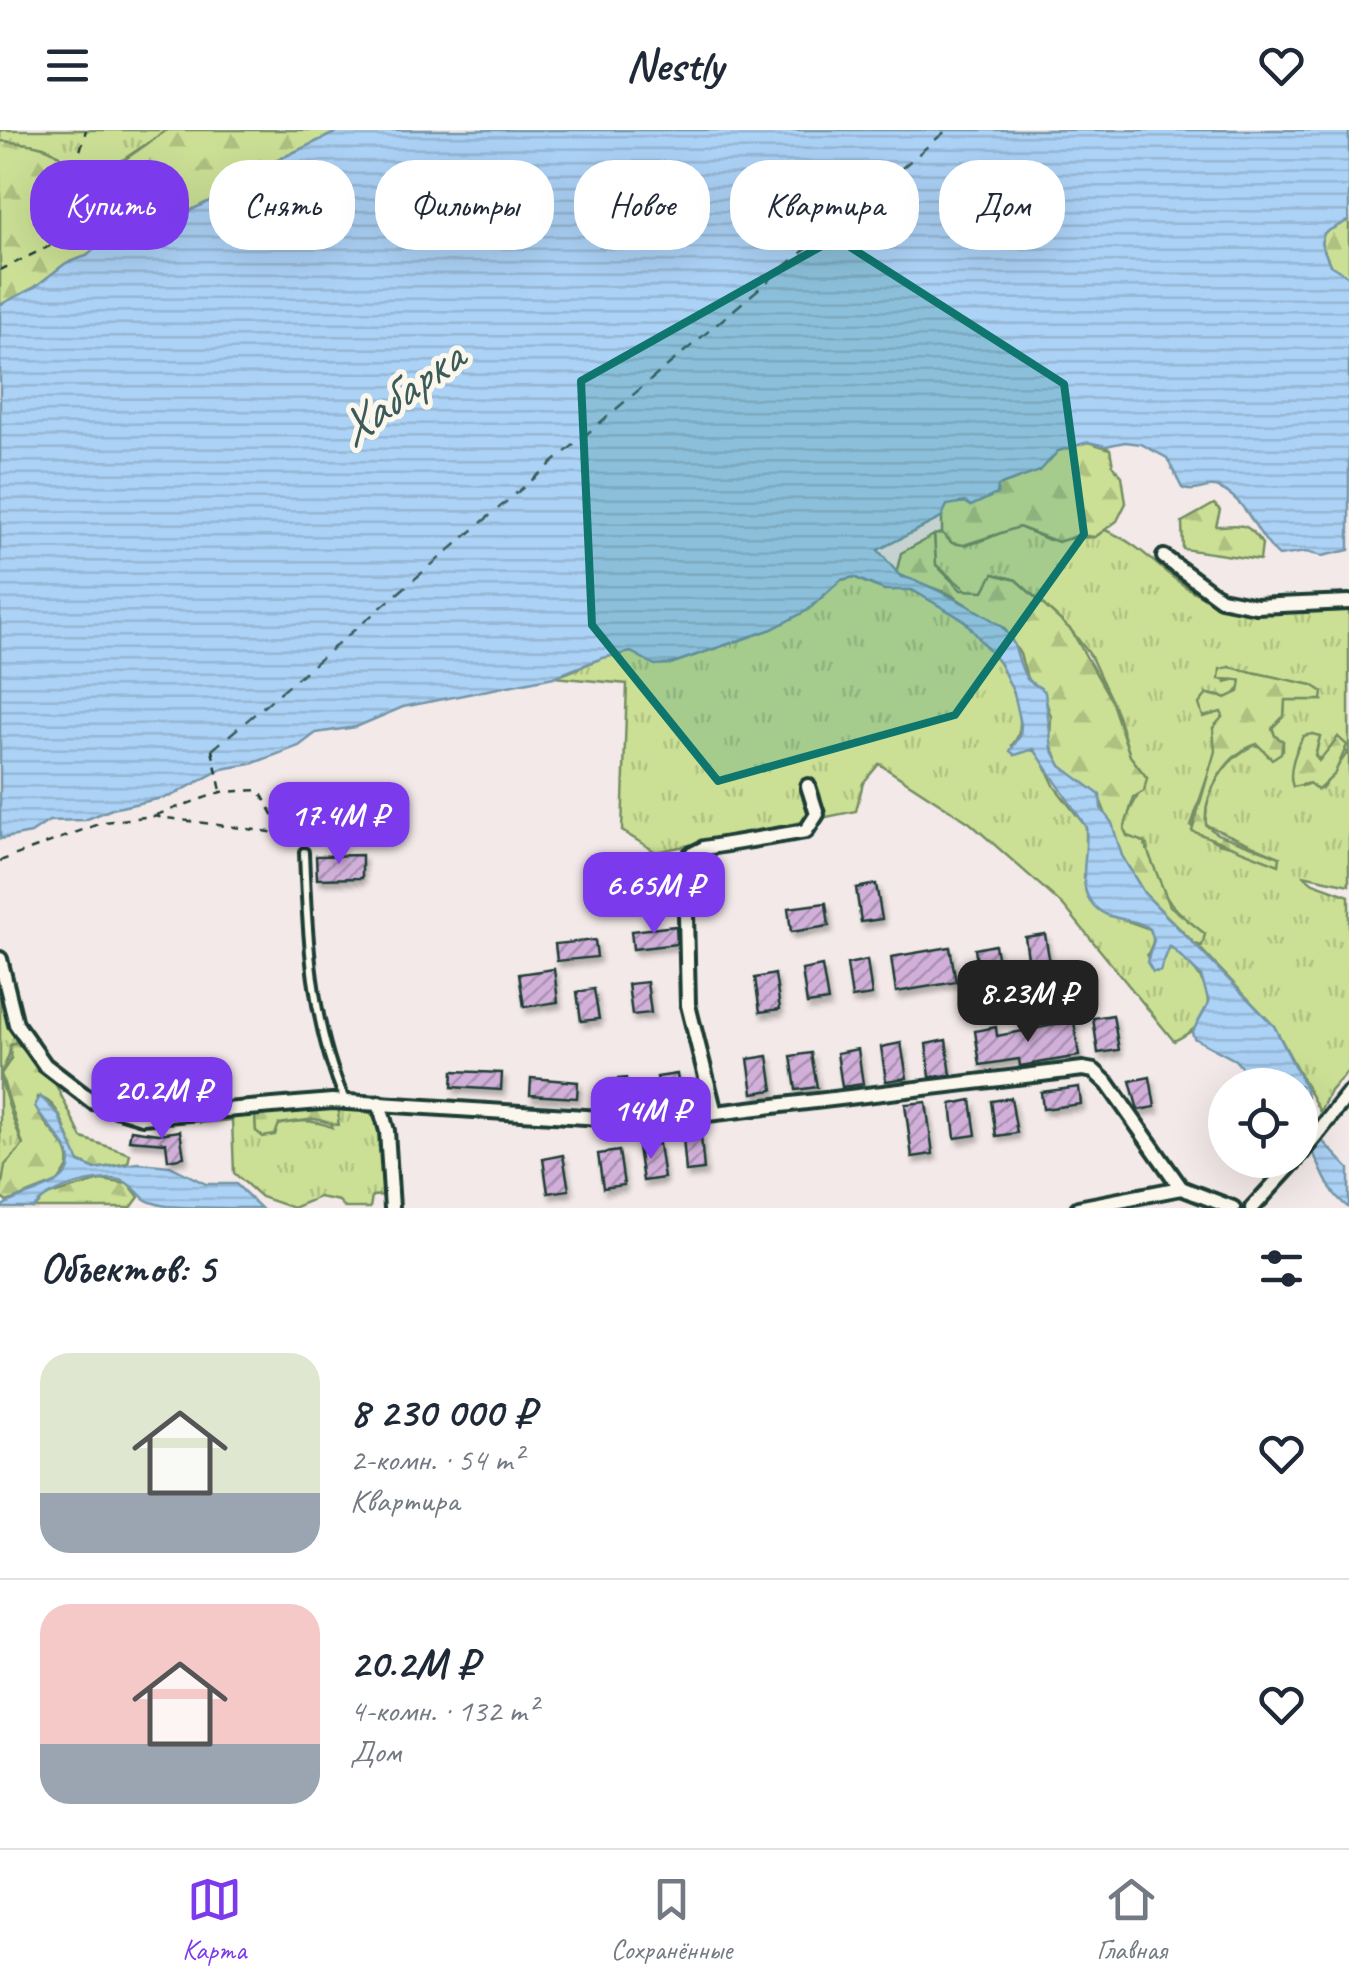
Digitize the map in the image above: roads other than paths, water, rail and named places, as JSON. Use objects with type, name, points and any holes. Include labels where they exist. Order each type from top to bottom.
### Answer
[{"type":"street","points":[[1164,557],[1221,599],[1256,606],[1349,602]]},
{"type":"street","points":[[715,1113],[688,1004],[685,868],[690,854],[704,848],[806,830],[814,825],[817,814],[808,786]]},
{"type":"street","points":[[0,959],[16,1024],[24,1040],[72,1090],[93,1102],[142,1117],[345,1101],[604,1121],[715,1113],[1083,1069],[1094,1072],[1108,1084],[1180,1188],[1212,1204],[1232,1208]]},
{"type":"street","points":[[1318,1133],[1349,1093]]},
{"type":"street","points":[[378,1103],[387,1130],[392,1208]]},
{"type":"street","points":[[1252,1208],[1279,1178]]},
{"type":"street","points":[[1078,1208],[1180,1188]]},
{"type":"lane","points":[[304,852],[307,950],[333,1073],[345,1101]]},
{"type":"water","name":"Хабарка","points":[[341,130],[1349,130],[1349,220],[1324,233],[1321,243],[1330,265],[1349,277],[1349,550],[1322,556],[1306,552],[1279,556],[1239,502],[1221,489],[1182,488],[1167,458],[1141,444],[1106,446],[1088,442],[1058,451],[1040,471],[998,486],[997,494],[971,506],[965,502],[947,505],[941,518],[878,550],[901,577],[970,607],[1009,635],[1027,679],[1045,692],[1052,749],[1061,766],[1100,795],[1101,808],[1112,823],[1122,856],[1144,893],[1274,1026],[1295,1068],[1242,1068],[1235,1060],[1194,1038],[1192,1033],[1209,1002],[1201,976],[1170,946],[1160,971],[1153,972],[1147,962],[1154,940],[1150,929],[1105,914],[1088,897],[1084,875],[1086,827],[1034,749],[1015,755],[1010,751],[1020,736],[1021,724],[1014,693],[1000,664],[965,621],[912,590],[884,590],[854,577],[841,580],[808,610],[772,629],[670,664],[655,665],[631,652],[602,658],[554,677],[403,707],[356,727],[316,733],[299,746],[251,764],[222,769],[171,796],[112,809],[85,820],[49,821],[31,833],[0,839],[0,305],[93,250],[189,250],[189,211],[209,201],[209,250],[355,250],[355,160],[278,160]]},
{"type":"water","points":[[40,1096],[58,1114],[79,1162],[95,1169],[138,1163],[170,1166],[206,1184],[236,1184],[261,1208],[166,1206],[145,1199],[127,1183],[106,1179],[51,1194],[34,1208],[0,1208],[56,1182],[70,1165],[65,1147],[35,1106]]},
{"type":"water","points":[[1318,1136],[1349,1169],[1349,1208],[1326,1181],[1318,1164]]}]
